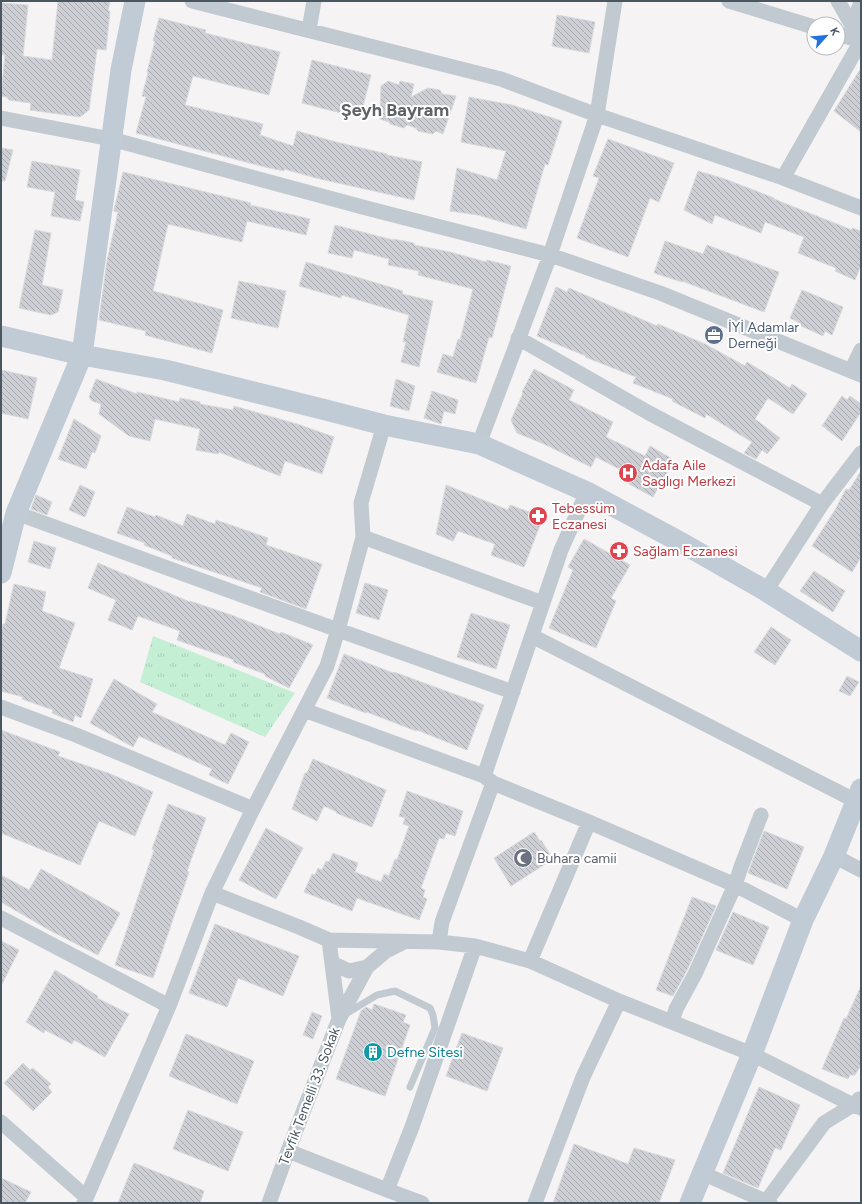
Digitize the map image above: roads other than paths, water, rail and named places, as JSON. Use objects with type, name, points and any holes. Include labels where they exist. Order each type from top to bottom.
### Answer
[{"type":"main road","points":[[1,573],[16,514],[82,355],[121,70],[135,1]]},
{"type":"main road","points":[[1,336],[82,355],[165,370],[384,425],[479,444],[587,492],[682,542],[766,591],[860,650]]},
{"type":"main road","points":[[690,1203],[752,1054],[803,920],[834,856],[859,795]]},
{"type":"street","points":[[192,1],[501,79],[597,115],[783,178],[861,208]]},
{"type":"street","points":[[309,30],[314,1]]},
{"type":"street","points":[[479,444],[550,255],[597,115],[615,1]]},
{"type":"street","points":[[729,1],[806,25]]},
{"type":"street","points":[[838,1],[861,41]]},
{"type":"street","points":[[852,24],[861,3]]},
{"type":"street","points":[[846,36],[861,41]]},
{"type":"street","points":[[783,178],[861,41]]},
{"type":"street","points":[[1,118],[111,139],[370,210],[550,255],[660,293],[856,373],[861,350]]},
{"type":"street","points":[[518,338],[649,413],[822,504]]},
{"type":"street","points":[[1,1122],[85,1200],[169,1006],[212,893],[253,809],[327,666],[363,537],[361,503],[384,425]]},
{"type":"street","points":[[766,591],[822,504],[861,453]]},
{"type":"street","points":[[439,942],[442,922],[488,779],[513,692],[561,550],[587,492]]},
{"type":"street","points":[[16,514],[513,692]]},
{"type":"street","points":[[363,537],[543,603]]},
{"type":"street","points":[[532,636],[859,795]]},
{"type":"street","points":[[1,707],[76,735],[253,809]]},
{"type":"street","points":[[304,710],[488,779],[735,885],[803,920]]},
{"type":"street","points":[[672,1022],[676,1009],[695,974],[735,885],[761,815]]},
{"type":"street","points":[[530,961],[589,822]]},
{"type":"street","points":[[834,856],[861,870]]},
{"type":"street","points":[[212,893],[329,940],[439,942],[475,946],[530,961],[619,1001],[752,1054],[858,1103]]},
{"type":"street","points":[[1,918],[169,1006]]},
{"type":"street","name":"Tevfik Temelli 33. Sokak","points":[[269,1203],[339,1019],[329,940]]},
{"type":"street","points":[[339,1019],[367,967],[386,951],[405,942]]},
{"type":"street","points":[[387,1190],[412,1127],[475,946]]},
{"type":"street","points":[[332,963],[349,971],[367,967]]},
{"type":"street","points":[[535,1203],[583,1077],[619,1001]]},
{"type":"street","points":[[702,1173],[767,1202],[824,1124],[858,1103]]},
{"type":"street","points":[[288,1151],[422,1203]]},
{"type":"lane","points":[[339,1019],[378,995],[395,991],[430,1008],[434,1015],[435,1028],[410,1087]]},
{"type":"place","name":"İYİ Adamlar Derneği","points":[[714,335]]},
{"type":"place","name":"Adafa Aile Saglıgı Merkezi","points":[[628,473]]},
{"type":"place","name":"Tebessüm Eczanesi","points":[[538,516]]},
{"type":"place","name":"Sağlam Eczanesi","points":[[619,551]]},
{"type":"place","name":"Buhara camii","points":[[523,858]]},
{"type":"place","name":"Defne Sitesi","points":[[373,1052]]},
{"type":"district","name":"Şeyh Bayram","points":[[395,110]]}]
